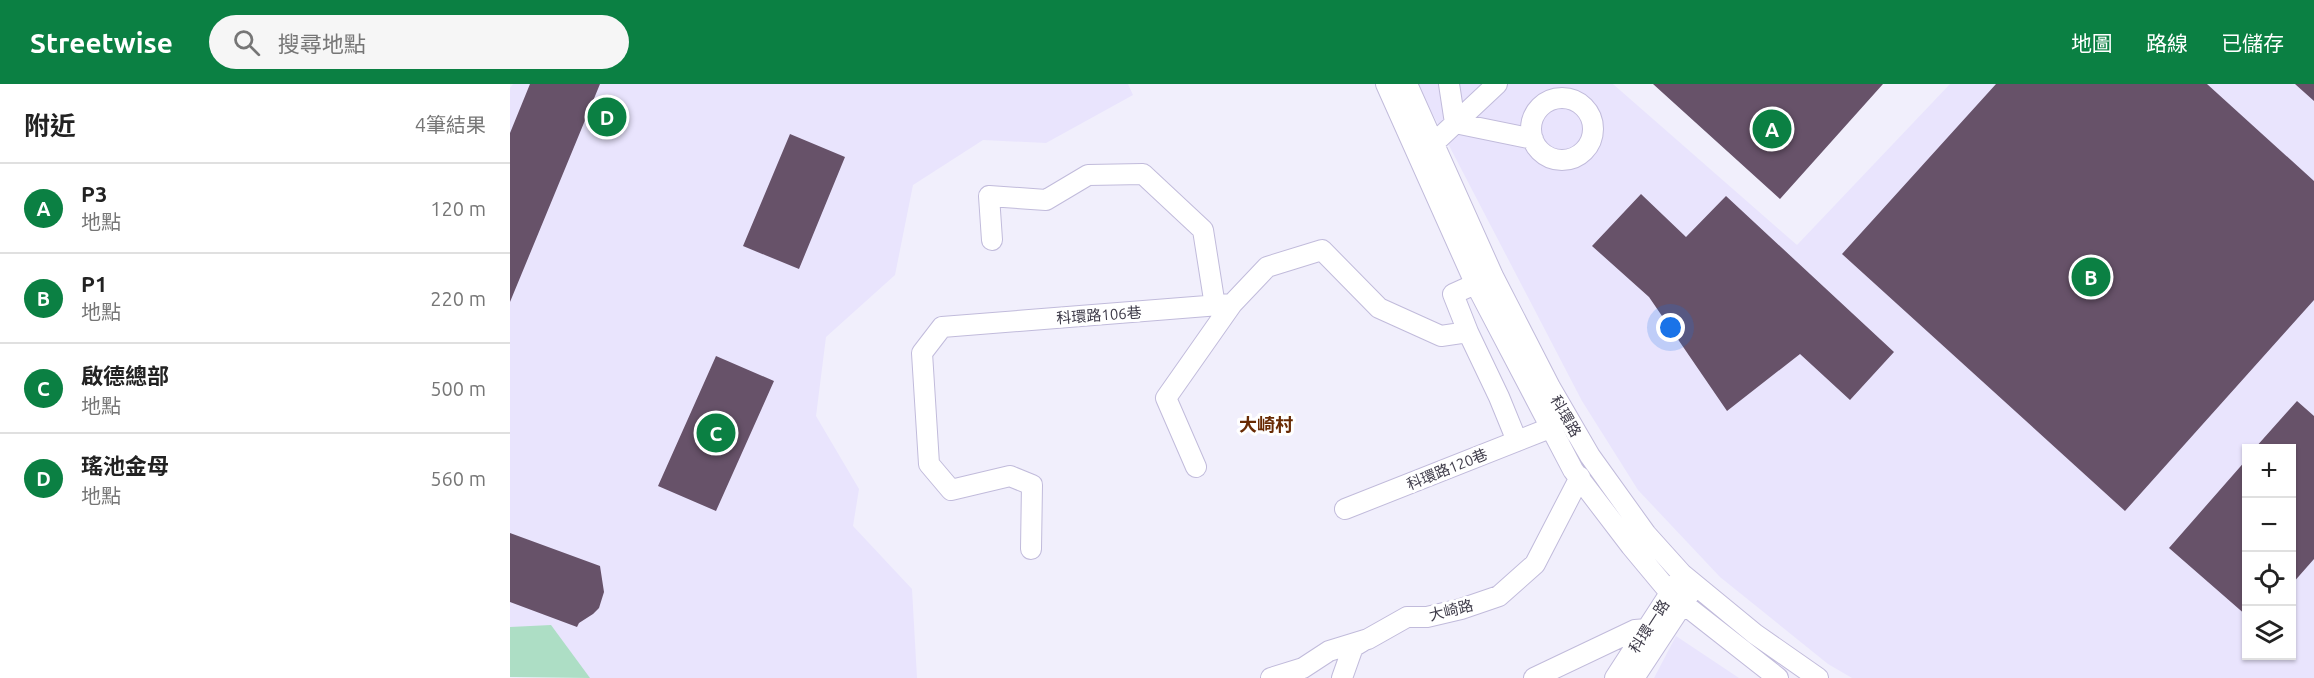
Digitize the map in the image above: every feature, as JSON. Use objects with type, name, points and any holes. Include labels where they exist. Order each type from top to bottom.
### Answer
[{"type":"street","name":"科環路","points":[[1386,84],[1425,148],[1550,428],[1573,470],[1631,546],[1676,598],[1778,678]]},
{"type":"street","name":"科環路","points":[[1407,84],[1425,148]]},
{"type":"street","points":[[1449,84],[1455,123]]},
{"type":"street","points":[[1425,148],[1497,84]]},
{"type":"street","points":[[1455,123],[1533,139]]},
{"type":"street","points":[[992,240],[989,196],[1046,200],[1088,176],[1143,174],[1203,230],[1224,305]]},
{"type":"street","points":[[1196,467],[1166,398],[1224,305],[1267,267],[1322,250],[1378,308],[1441,336],[1468,332]]},
{"type":"street","name":"科環路","points":[[1484,279],[1590,456],[1646,534],[1689,580],[1755,634],[1818,678]]},
{"type":"street","points":[[1484,279],[1453,294],[1517,441]]},
{"type":"street","name":"科環路106巷","points":[[1031,549],[1032,485],[1010,476],[951,490],[929,464],[922,353],[942,327],[1224,305]]},
{"type":"street","name":"科環路120巷","points":[[1345,509],[1550,428]]},
{"type":"street","name":"大崎路","points":[[1271,678],[1303,668],[1329,651],[1368,639],[1407,617],[1427,617],[1461,609],[1499,596],[1535,564],[1580,477]]},
{"type":"street","name":"科環一路","points":[[1615,678],[1654,632],[1689,580]]},
{"type":"street","points":[[1534,678],[1629,632],[1654,632]]},
{"type":"street","name":"科環一路","points":[[1634,678],[1654,632]]},
{"type":"street","points":[[1342,678],[1353,647],[1368,639]]},
{"type":"shaded area","points":[[513,84],[1128,84],[1133,95],[1046,143],[983,140],[913,185],[895,275],[826,337],[816,416],[859,489],[853,526],[912,589],[917,678],[590,678],[510,644],[510,88]]},
{"type":"shaded area","points":[[1417,84],[1613,84],[1797,245],[1950,84],[2314,84],[2314,678],[1852,678],[1828,664],[1720,577],[1638,490],[1582,401]]},
{"type":"shaded area","points":[[1676,636],[1739,678],[1654,678]]},
{"type":"green space","points":[[551,625],[590,678],[510,677],[510,627]]},
{"type":"building","points":[[530,84],[600,84],[510,302],[510,133]]},
{"type":"building","points":[[1653,84],[1883,84],[1780,199]]},
{"type":"building","points":[[1996,84],[2207,84],[2314,181],[2314,300],[2125,511],[1842,254]]},
{"type":"building","points":[[2295,84],[2314,84],[2314,101]]},
{"type":"building","points":[[790,134],[845,157],[799,269],[743,246]]},
{"type":"building","points":[[1641,194],[1686,237],[1726,196],[1894,352],[1850,400],[1800,354],[1727,411],[1649,297],[1592,246]]},
{"type":"building","points":[[716,356],[774,381],[716,511],[658,486]]},
{"type":"building","points":[[2297,401],[2314,416],[2314,559],[2296,579],[2296,444],[2259,444]]},
{"type":"building","points":[[2242,465],[2242,612],[2169,548]]},
{"type":"building","points":[[510,533],[600,566],[604,592],[599,608],[577,627],[510,602]]},
{"type":"place","name":"瑤池金母","points":[[607,117]]},
{"type":"place","name":"P3","points":[[1772,129]]},
{"type":"place","name":"P1","points":[[2091,277]]},
{"type":"place","name":"啟德總部","points":[[716,433]]},
{"type":"district","name":"大崎村","points":[[1266,424]]}]
